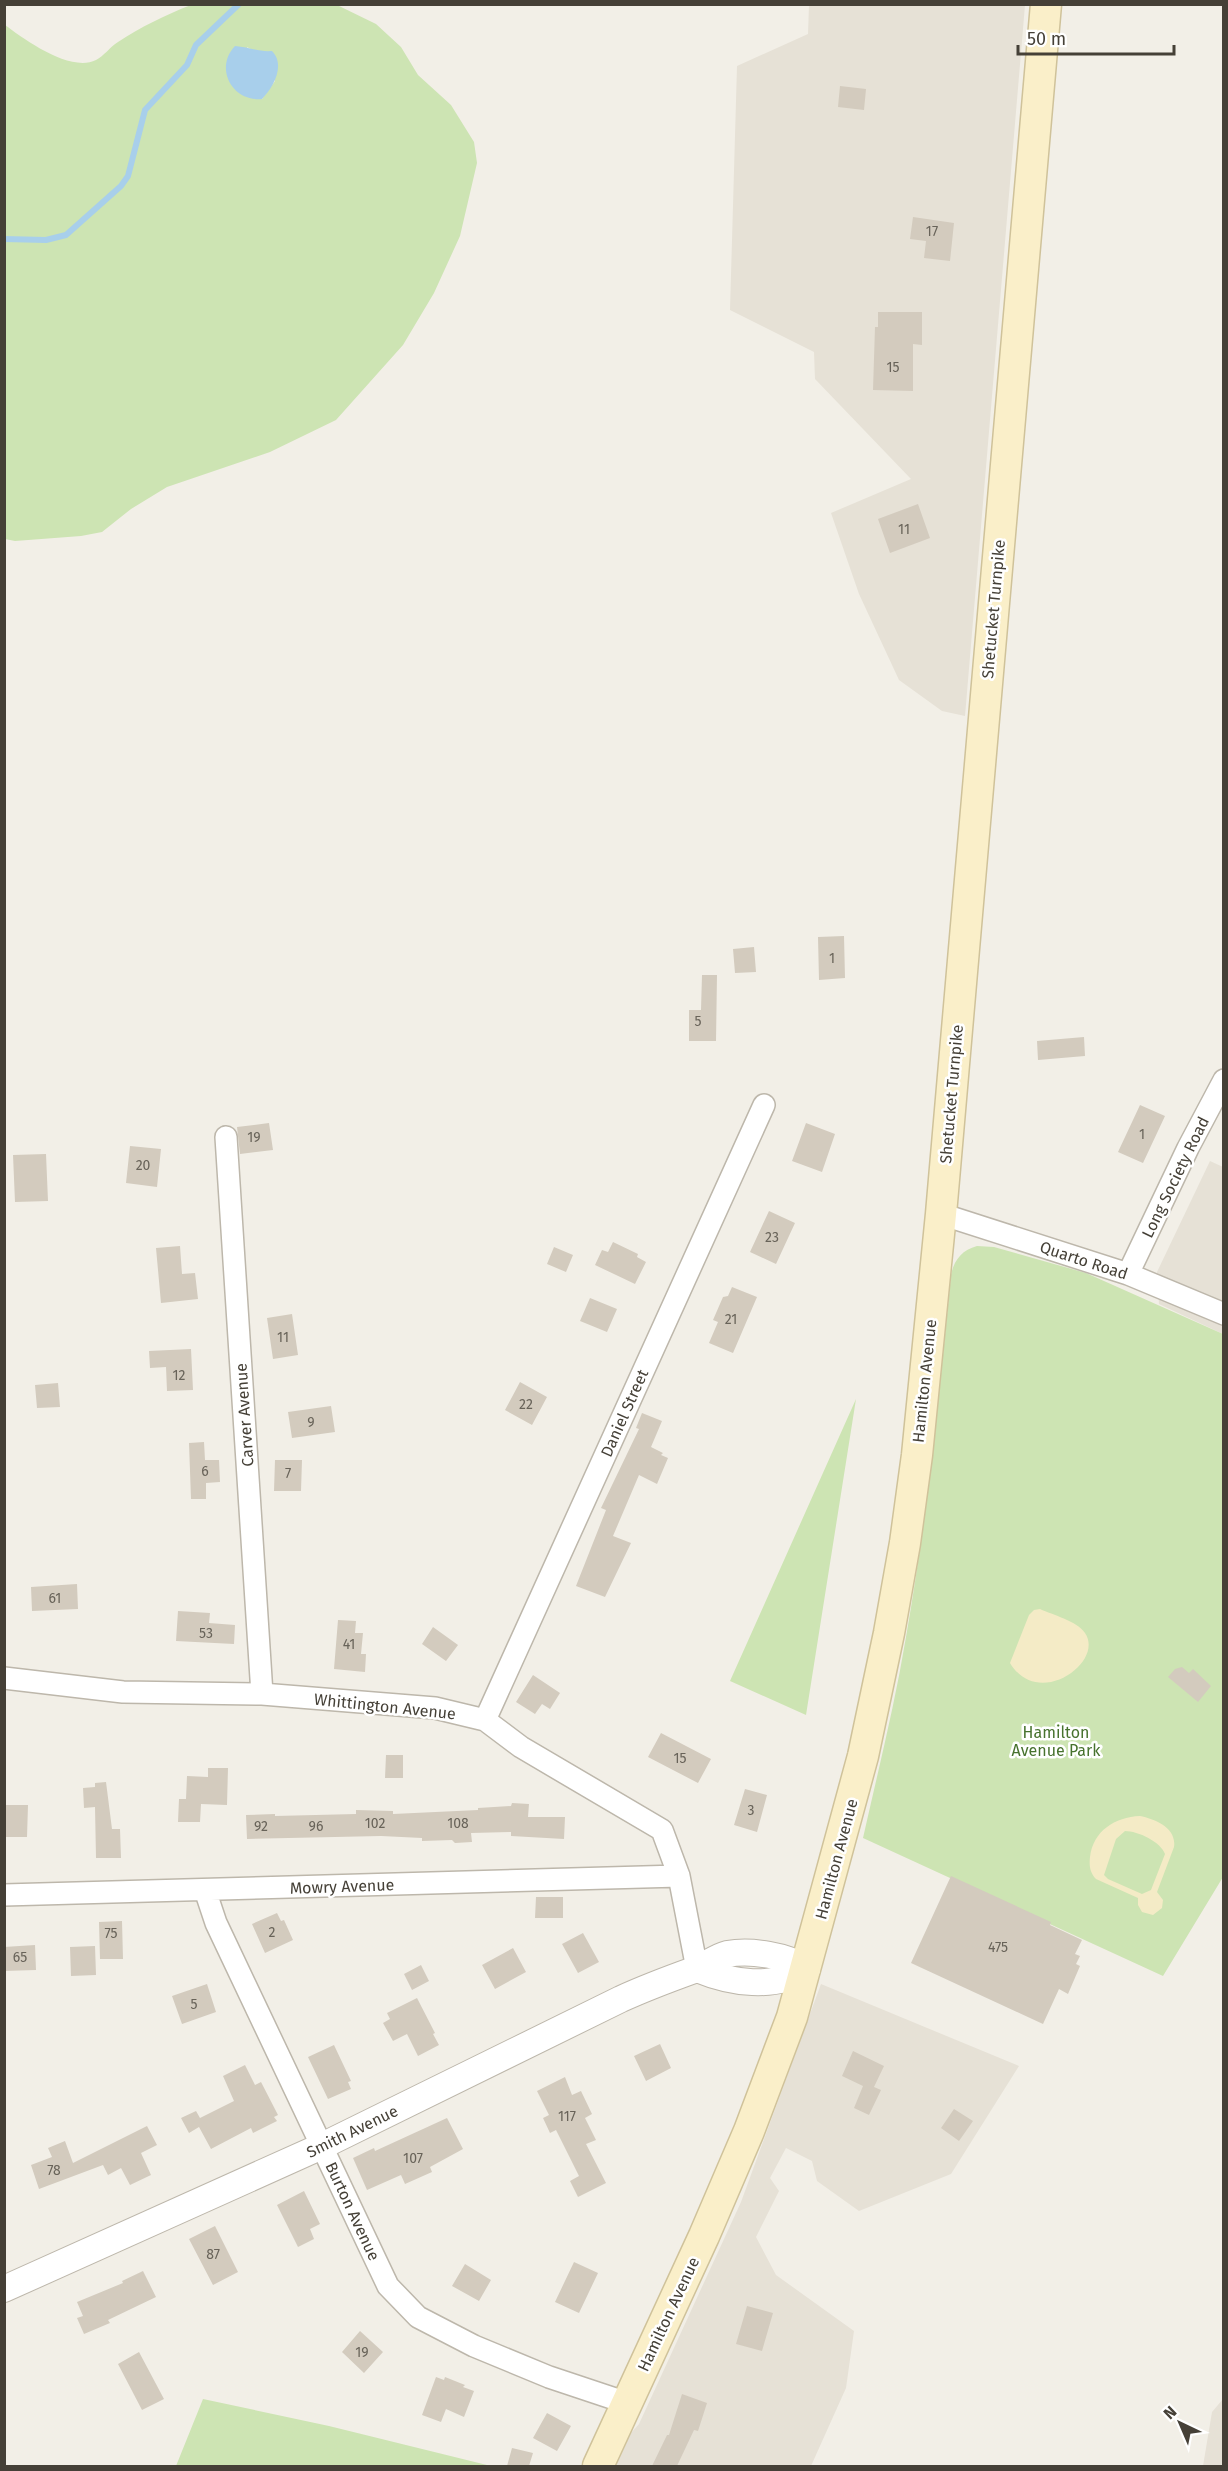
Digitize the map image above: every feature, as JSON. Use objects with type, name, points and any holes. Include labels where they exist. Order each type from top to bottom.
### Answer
[{"type":"main road","name":"Shetucket Turnpike","points":[[941,1214],[1046,4]]},
{"type":"main road","name":"Hamilton Avenue","points":[[598,2466],[704,2236],[749,2131],[792,2017],[807,1969],[863,1756],[905,1543],[917,1455],[941,1214]]},
{"type":"street","name":"Long Society Road","points":[[1128,1274],[1188,1148],[1224,1080]]},
{"type":"street","name":"Daniel Street","points":[[485,1720],[764,1105]]},
{"type":"street","name":"Carver Avenue","points":[[226,1137],[262,1694]]},
{"type":"street","name":"Quarto Road","points":[[941,1214],[1128,1274],[1224,1314]]},
{"type":"street","name":"Whittington Avenue","points":[[4,1678],[123,1692],[262,1694],[435,1708],[485,1720],[521,1747],[662,1830],[679,1876],[697,1969]]},
{"type":"street","name":"Mowry Avenue","points":[[4,1894],[679,1876]]},
{"type":"street","name":"Burton Avenue","points":[[205,1890],[216,1923],[388,2286],[418,2317],[474,2346],[549,2377],[627,2403]]},
{"type":"street","name":"Smith Avenue","points":[[4,2289],[154,2224],[621,1999],[697,1969],[715,1958],[727,1954],[779,1956],[790,1959],[807,1969]]},
{"type":"shaded area","points":[[809,5],[1025,5],[965,716],[942,711],[899,680],[859,594],[831,513],[911,479],[815,379],[814,352],[730,310],[737,66],[808,34]]},
{"type":"shaded area","points":[[1210,1161],[1223,1167],[1223,1334],[1159,1304],[1157,1272]]},
{"type":"shaded area","points":[[821,1984],[1019,2066],[951,2174],[859,2211],[817,2181],[812,2161],[786,2148],[770,2178],[779,2191],[756,2237],[776,2275],[854,2331],[846,2388],[811,2466],[616,2466],[631,2433],[639,2424],[741,2202]]},
{"type":"shaded area","points":[[1223,2399],[1223,2466],[1203,2466],[1212,2412]]},
{"type":"green space","points":[[191,5],[337,5],[376,24],[401,47],[418,75],[451,105],[474,142],[477,163],[460,236],[434,293],[403,345],[336,420],[270,452],[167,487],[131,509],[102,532],[81,536],[15,541],[5,539],[5,25],[48,53],[73,62],[85,63],[96,60],[135,31]],"holes":[[[247,47],[258,53],[275,81],[262,99]]]},
{"type":"green space","name":"Hamilton Avenue Park","points":[[977,1246],[994,1247],[1086,1273],[1223,1334],[1223,1877],[1163,1976],[863,1838],[897,1687],[913,1592],[932,1456],[951,1275],[960,1256]]},
{"type":"green space","points":[[856,1399],[806,1715],[730,1681]]},
{"type":"green space","points":[[203,2399],[329,2426],[491,2466],[176,2466]]},
{"type":"sand","points":[[1040,1609],[1076,1625],[1085,1633],[1089,1645],[1086,1657],[1077,1668],[1066,1676],[1051,1682],[1036,1682],[1022,1676],[1010,1663],[1029,1615],[1034,1610]]},
{"type":"sand","points":[[1140,1816],[1158,1822],[1169,1830],[1174,1840],[1174,1847],[1157,1892],[1163,1900],[1162,1908],[1153,1915],[1142,1912],[1138,1905],[1138,1898],[1096,1879],[1090,1869],[1092,1848],[1101,1833],[1114,1823]],"holes":[[[1125,1831],[1154,1841],[1165,1854],[1151,1890],[1142,1894],[1104,1875],[1116,1839]]]},
{"type":"water","points":[[235,46],[272,51],[276,57],[278,69],[274,83],[262,99],[242,95],[229,82],[226,64]]},
{"type":"building","points":[[840,86],[866,89],[864,110],[838,107]]},
{"type":"building","points":[[913,217],[954,223],[950,261],[924,258],[926,241],[910,239]]},
{"type":"building","points":[[878,312],[922,312],[922,345],[913,344],[913,391],[873,390],[875,327],[878,327]]},
{"type":"building","points":[[918,504],[930,538],[890,553],[878,519]]},
{"type":"building","points":[[844,936],[845,978],[819,980],[818,937]]},
{"type":"building","points":[[754,947],[756,972],[735,973],[733,949]]},
{"type":"building","points":[[702,975],[717,975],[716,1041],[689,1041],[689,1010],[701,1010]]},
{"type":"building","points":[[1084,1037],[1085,1056],[1038,1060],[1037,1041]]},
{"type":"building","points":[[1140,1105],[1165,1116],[1143,1163],[1118,1152]]},
{"type":"building","points":[[269,1123],[273,1150],[240,1154],[237,1127]]},
{"type":"building","points":[[806,1123],[835,1134],[822,1172],[792,1161]]},
{"type":"building","points":[[130,1146],[161,1149],[157,1187],[126,1183]]},
{"type":"building","points":[[46,1154],[48,1201],[15,1202],[13,1155]]},
{"type":"building","points":[[769,1211],[795,1223],[776,1264],[750,1252]]},
{"type":"building","points":[[613,1242],[638,1254],[637,1257],[646,1262],[635,1284],[595,1265],[602,1250],[608,1252]]},
{"type":"building","points":[[180,1246],[182,1274],[195,1273],[198,1299],[161,1303],[156,1248]]},
{"type":"building","points":[[554,1247],[573,1255],[566,1272],[547,1264]]},
{"type":"building","points":[[732,1287],[757,1297],[733,1353],[709,1343],[718,1322],[713,1320],[723,1297],[728,1296]]},
{"type":"building","points":[[590,1298],[617,1309],[607,1332],[580,1321]]},
{"type":"building","points":[[292,1314],[298,1355],[273,1359],[267,1318]]},
{"type":"building","points":[[191,1349],[193,1390],[167,1391],[166,1367],[150,1368],[149,1351]]},
{"type":"building","points":[[520,1382],[547,1397],[532,1425],[505,1410]]},
{"type":"building","points":[[58,1383],[60,1407],[37,1408],[35,1385]]},
{"type":"building","points":[[331,1406],[335,1432],[292,1438],[288,1412]]},
{"type":"building","points":[[642,1413],[662,1421],[651,1447],[668,1458],[657,1484],[639,1475],[613,1536],[631,1543],[605,1597],[576,1586],[606,1510],[601,1508],[639,1429],[636,1428]]},
{"type":"building","points":[[204,1442],[205,1460],[219,1460],[220,1482],[206,1483],[206,1499],[191,1499],[189,1443]]},
{"type":"building","points":[[275,1460],[302,1460],[301,1491],[274,1491]]},
{"type":"building","points":[[77,1584],[78,1609],[32,1611],[31,1587]]},
{"type":"building","points":[[178,1611],[210,1613],[209,1623],[235,1625],[234,1644],[176,1641]]},
{"type":"building","points":[[338,1620],[356,1621],[355,1633],[363,1633],[361,1654],[366,1654],[365,1672],[334,1669]]},
{"type":"building","points":[[433,1627],[458,1645],[446,1661],[422,1644]]},
{"type":"building","points":[[1182,1667],[1189,1673],[1193,1669],[1211,1686],[1198,1702],[1168,1677],[1175,1669]]},
{"type":"building","points":[[533,1675],[560,1693],[550,1709],[542,1704],[535,1714],[516,1702]]},
{"type":"building","points":[[661,1733],[711,1759],[698,1783],[648,1757]]},
{"type":"building","points":[[386,1755],[403,1755],[403,1778],[385,1778]]},
{"type":"building","points":[[208,1768],[228,1768],[227,1805],[201,1804],[200,1822],[178,1822],[179,1799],[186,1799],[187,1776],[208,1777]]},
{"type":"building","points":[[106,1782],[112,1829],[120,1829],[121,1858],[96,1858],[95,1807],[84,1808],[83,1788],[95,1787],[95,1783]]},
{"type":"building","points":[[745,1789],[767,1795],[757,1832],[734,1825]]},
{"type":"building","points":[[512,1803],[529,1804],[528,1817],[565,1817],[564,1839],[511,1836],[511,1832],[471,1833],[472,1842],[455,1843],[452,1840],[422,1841],[422,1838],[381,1836],[247,1839],[246,1815],[356,1814],[356,1810],[393,1811],[393,1814],[478,1810],[478,1808],[511,1806]]},
{"type":"building","points":[[4,1805],[28,1805],[27,1837],[4,1837]]},
{"type":"building","points":[[951,1876],[1051,1922],[1050,1925],[1082,1940],[1075,1954],[1080,1956],[1076,1964],[1080,1966],[1068,1994],[1059,1989],[1043,2024],[911,1963]]},
{"type":"building","points":[[536,1897],[563,1897],[563,1918],[535,1918]]},
{"type":"building","points":[[277,1913],[281,1921],[284,1920],[293,1940],[265,1953],[252,1924]]},
{"type":"building","points":[[122,1921],[123,1959],[100,1959],[99,1922]]},
{"type":"building","points":[[583,1933],[599,1962],[578,1973],[562,1944]]},
{"type":"building","points":[[35,1945],[36,1970],[4,1971],[4,1947]]},
{"type":"building","points":[[95,1946],[96,1975],[71,1976],[70,1947]]},
{"type":"building","points":[[513,1948],[526,1972],[495,1989],[482,1965]]},
{"type":"building","points":[[421,1965],[429,1981],[412,1990],[404,1974]]},
{"type":"building","points":[[207,1984],[216,2012],[182,2024],[172,1996]]},
{"type":"building","points":[[417,1998],[439,2045],[418,2056],[407,2034],[393,2041],[383,2023],[390,2019],[387,2013]]},
{"type":"building","points":[[660,2044],[671,2068],[646,2081],[634,2056]]},
{"type":"building","points":[[334,2045],[351,2081],[348,2082],[351,2089],[328,2099],[308,2057]]},
{"type":"building","points":[[853,2051],[884,2066],[874,2087],[881,2090],[869,2115],[854,2108],[863,2086],[842,2076]]},
{"type":"building","points":[[245,2065],[255,2085],[261,2082],[278,2115],[274,2117],[277,2121],[253,2133],[251,2128],[211,2149],[199,2127],[189,2133],[181,2118],[196,2111],[200,2118],[234,2101],[223,2076]]},
{"type":"building","points":[[565,2077],[572,2095],[581,2091],[592,2114],[585,2118],[596,2140],[586,2144],[606,2183],[578,2197],[570,2181],[579,2176],[556,2130],[550,2133],[543,2118],[549,2115],[537,2091]]},
{"type":"building","points":[[954,2109],[973,2121],[959,2141],[941,2128]]},
{"type":"building","points":[[447,2118],[463,2149],[430,2167],[432,2172],[405,2184],[401,2175],[367,2190],[353,2158],[374,2148],[375,2151]]},
{"type":"building","points":[[147,2126],[157,2145],[141,2153],[151,2175],[130,2185],[121,2168],[108,2175],[103,2165],[39,2189],[31,2165],[52,2157],[48,2148],[65,2141],[73,2163]]},
{"type":"building","points":[[304,2191],[320,2224],[310,2229],[314,2239],[298,2247],[277,2205]]},
{"type":"building","points":[[215,2226],[238,2272],[213,2285],[189,2239]]},
{"type":"building","points":[[574,2262],[598,2273],[579,2313],[555,2302]]},
{"type":"building","points":[[465,2264],[491,2280],[479,2301],[452,2286]]},
{"type":"building","points":[[143,2271],[156,2297],[108,2320],[110,2323],[84,2334],[77,2318],[83,2316],[77,2302],[123,2283],[122,2281]]},
{"type":"building","points":[[747,2306],[773,2313],[762,2351],[736,2344]]},
{"type":"building","points":[[360,2331],[383,2352],[364,2373],[342,2352]]},
{"type":"building","points":[[139,2352],[164,2399],[142,2410],[118,2364]]},
{"type":"building","points":[[436,2377],[444,2380],[445,2377],[474,2391],[464,2417],[446,2409],[441,2422],[422,2415]]},
{"type":"building","points":[[682,2394],[707,2403],[698,2431],[694,2430],[677,2466],[652,2466],[669,2435]]},
{"type":"building","points":[[547,2413],[571,2426],[557,2451],[533,2438]]},
{"type":"building","points":[[512,2448],[533,2453],[529,2466],[507,2466]]},
{"type":"waterway","points":[[4,239],[46,240],[66,235],[121,186],[128,176],[145,110],[187,65],[196,45],[239,4]]}]
